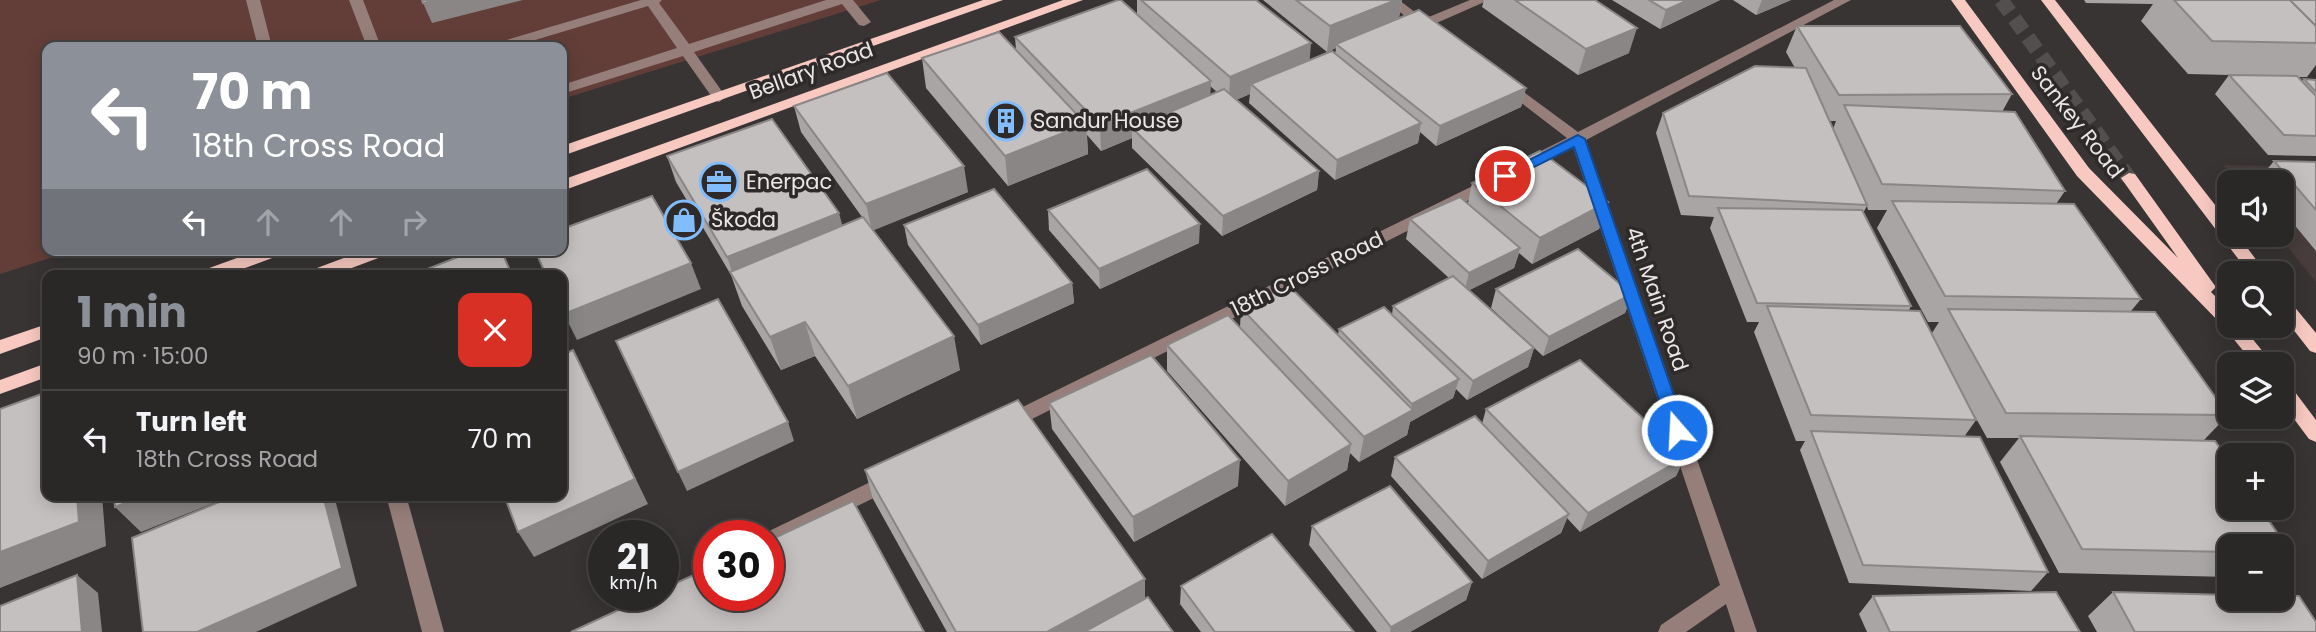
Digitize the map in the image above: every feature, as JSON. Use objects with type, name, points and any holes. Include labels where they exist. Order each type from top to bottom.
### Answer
[{"type":"main road","name":"Bellary Road","points":[[567,149],[996,0]]},
{"type":"main road","name":"Bellary Road","points":[[567,184],[1076,0]]},
{"type":"main road","name":"Sankey Road","points":[[1958,0],[2082,172],[2217,308]]},
{"type":"main road","points":[[2048,0],[2249,261]]},
{"type":"main road","points":[[2129,178],[2217,301]]},
{"type":"main road","points":[[221,270],[260,256]]},
{"type":"main road","points":[[337,270],[369,256]]},
{"type":"main road","points":[[2294,317],[2314,341]]},
{"type":"main road","points":[[0,346],[42,332]]},
{"type":"main road","name":"Sankey Road","points":[[2244,338],[2255,352]]},
{"type":"main road","points":[[0,387],[42,372]]},
{"type":"main road","points":[[2294,405],[2316,434]]},
{"type":"street","points":[[253,0],[264,42]]},
{"type":"street","points":[[356,0],[372,42]]},
{"type":"street","points":[[567,88],[840,0]]},
{"type":"street","points":[[846,0],[864,22]]},
{"type":"street","points":[[1390,0],[1428,28],[1482,0]]},
{"type":"street","name":"18th Cross Road","points":[[993,430],[1578,139],[1844,0]]},
{"type":"street","points":[[515,42],[653,1],[719,97]]},
{"type":"street","points":[[1489,74],[1578,139]]},
{"type":"street","name":"4th Main Road","points":[[1578,139],[1746,632]]},
{"type":"street","points":[[784,533],[905,473]]},
{"type":"street","points":[[398,501],[433,632]]},
{"type":"street","points":[[1668,632],[1731,589]]},
{"type":"shaded area","points":[[0,0],[881,0],[567,97],[567,42],[42,42],[42,256],[56,256],[0,274]]},
{"type":"shaded area","points":[[2223,165],[2316,167],[2316,282],[2288,247],[2294,247],[2294,170],[2227,170]]},
{"type":"building","points":[[1118,0],[1211,81],[1100,125],[1015,37]]},
{"type":"building","points":[[1141,0],[1256,0],[1311,43],[1230,77]]},
{"type":"building","points":[[1296,0],[1396,0],[1330,26]]},
{"type":"building","points":[[1515,0],[1595,0],[1637,28],[1586,49]]},
{"type":"building","points":[[1649,0],[1688,0],[1666,10]]},
{"type":"building","points":[[2174,0],[2290,0],[2316,26],[2316,43],[2212,41]]},
{"type":"building","points":[[2290,0],[2316,0],[2316,26]]},
{"type":"building","points":[[1419,10],[1526,88],[1440,126],[1336,44]]},
{"type":"building","points":[[1797,26],[1960,26],[2012,94],[1839,95]]},
{"type":"building","points":[[999,32],[1086,124],[1005,156],[922,58]]},
{"type":"building","points":[[1332,51],[1421,123],[1337,160],[1251,84]]},
{"type":"building","points":[[1755,66],[1806,68],[1867,205],[1689,196],[1663,113]]},
{"type":"building","points":[[887,73],[964,166],[866,204],[794,106]]},
{"type":"building","points":[[2229,75],[2297,76],[2316,96],[2316,136],[2284,135]]},
{"type":"building","points":[[2304,79],[2316,80],[2316,92]]},
{"type":"building","points":[[1224,89],[1319,171],[1223,216],[1132,128]]},
{"type":"building","points":[[1844,105],[2015,112],[2065,191],[1882,184]]},
{"type":"building","points":[[772,119],[839,213],[727,257],[667,156]]},
{"type":"building","points":[[1540,151],[1608,202],[1540,238],[1472,183]]},
{"type":"building","points":[[2274,161],[2316,162],[2316,210],[2294,184],[2294,170],[2282,170]]},
{"type":"building","points":[[1147,169],[1200,224],[1099,269],[1048,210]]},
{"type":"building","points":[[994,189],[1072,283],[978,325],[904,225]]},
{"type":"building","points":[[652,196],[691,263],[567,313],[567,270],[544,270],[538,256],[567,256],[567,227]]},
{"type":"building","points":[[1460,197],[1520,248],[1469,273],[1410,219]]},
{"type":"building","points":[[1892,201],[2074,204],[2141,299],[1945,296]]},
{"type":"building","points":[[1718,208],[1862,210],[1911,306],[1757,303]]},
{"type":"building","points":[[863,217],[954,336],[848,386],[805,322],[770,337],[730,272]]},
{"type":"building","points":[[1578,249],[1632,294],[1549,337],[1496,289]]},
{"type":"building","points":[[461,256],[504,256],[510,270],[425,270]]},
{"type":"building","points":[[1453,276],[1534,348],[1473,381],[1393,306]]},
{"type":"building","points":[[1288,285],[1413,410],[1364,437],[1241,308]]},
{"type":"building","points":[[718,299],[788,422],[678,472],[616,341]]},
{"type":"building","points":[[1767,306],[1920,311],[1976,420],[1811,415]]},
{"type":"building","points":[[1384,307],[1459,379],[1412,404],[1339,329]]},
{"type":"building","points":[[1948,309],[2155,312],[2217,399],[2217,415],[2006,413]]},
{"type":"building","points":[[1228,315],[1351,444],[1288,481],[1167,345]]},
{"type":"building","points":[[573,350],[635,479],[518,532],[506,501],[567,501],[567,353]]},
{"type":"building","points":[[1151,355],[1240,460],[1133,517],[1049,403]]},
{"type":"building","points":[[1580,360],[1685,457],[1588,513],[1486,409]]},
{"type":"building","points":[[42,394],[42,501],[77,501],[79,522],[0,552],[0,409]]},
{"type":"building","points":[[1018,400],[1145,579],[1047,632],[956,632],[865,470]]},
{"type":"building","points":[[1475,416],[1569,514],[1488,561],[1395,457]]},
{"type":"building","points":[[1811,431],[1980,437],[2048,572],[1863,565]]},
{"type":"building","points":[[2020,436],[2215,441],[2217,520],[2268,520],[2278,534],[2217,534],[2217,552],[2082,549]]},
{"type":"building","points":[[1390,486],[1472,582],[1391,627],[1312,526]]},
{"type":"building","points":[[114,501],[130,501],[115,507]]},
{"type":"building","points":[[221,501],[325,501],[342,568],[197,632],[143,632],[132,538]]},
{"type":"building","points":[[853,501],[924,632],[571,632],[616,611],[679,611],[679,582],[693,575],[693,611],[784,611],[784,533]]},
{"type":"building","points":[[1272,534],[1354,632],[1215,632],[1181,586]]},
{"type":"building","points":[[77,575],[82,632],[0,632],[0,606]]},
{"type":"building","points":[[2056,592],[2080,632],[1890,632],[1873,596]]},
{"type":"building","points":[[2113,592],[2217,595],[2217,611],[2294,611],[2294,596],[2299,596],[2316,622],[2316,632],[2135,632]]},
{"type":"building","points":[[1148,597],[1173,632],[1084,632]]},
{"type":"tunnel","points":[[2001,0],[2129,178]]},
{"type":"place","name":"Sandur House","points":[[1006,121]]},
{"type":"place","name":"Enerpac","points":[[719,182]]},
{"type":"place","name":"Škoda","points":[[684,220]]},
{"type":"route","points":[[1505,176],[1578,139],[1677,430]]}]
